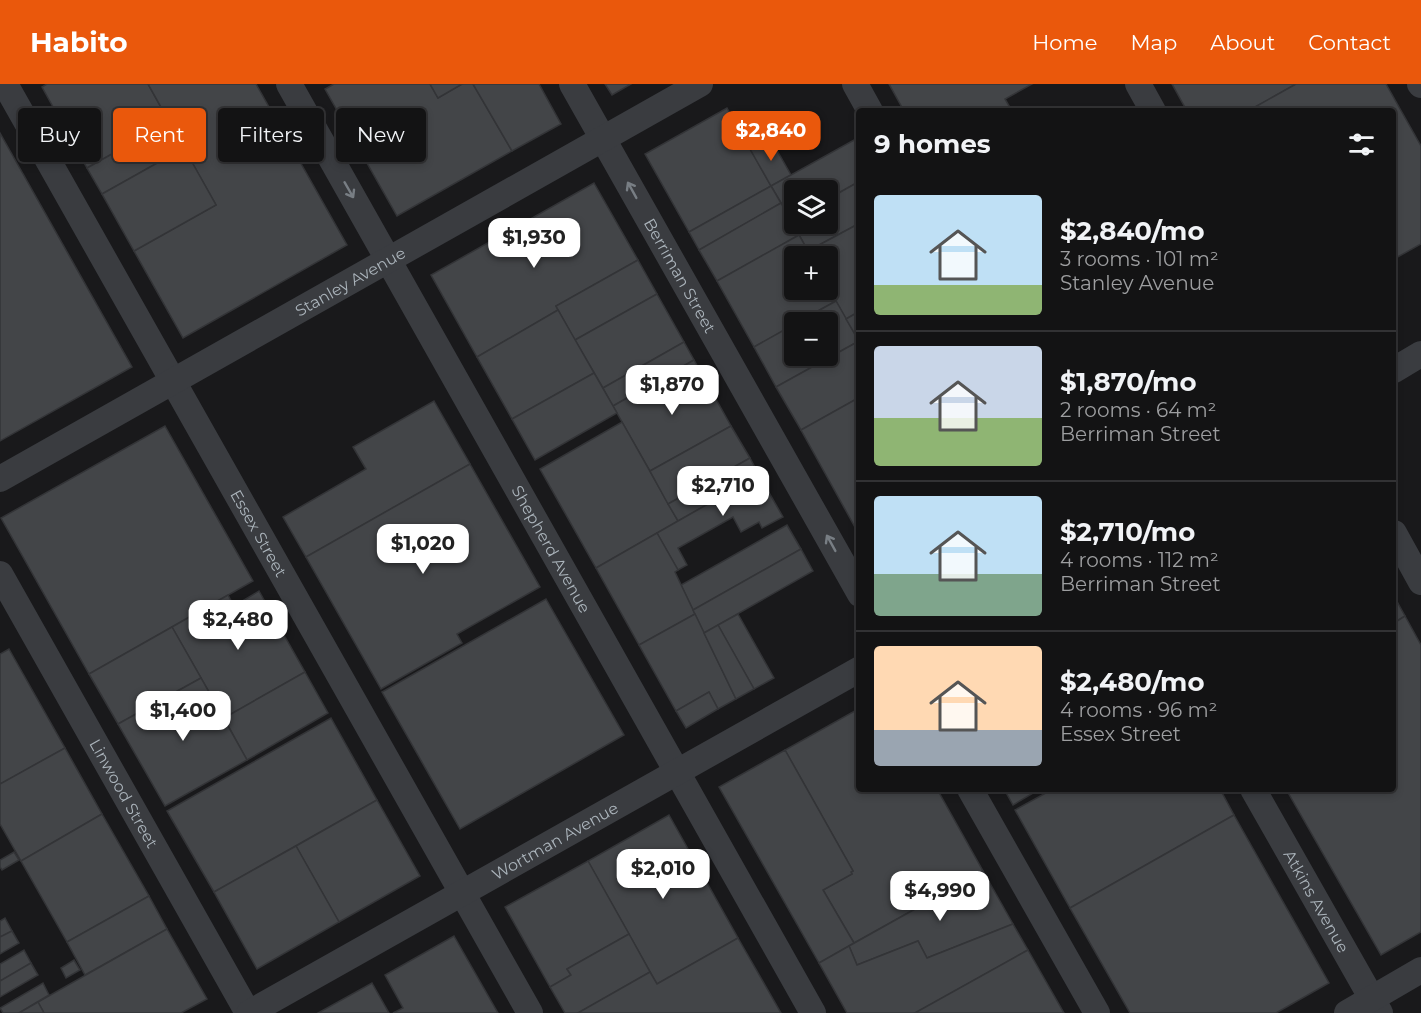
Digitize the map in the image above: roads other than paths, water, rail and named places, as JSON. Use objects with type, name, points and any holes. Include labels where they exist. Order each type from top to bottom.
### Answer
[{"type":"street","name":"Essex Street","points":[[5,84],[530,1013]]},
{"type":"street","name":"Shepherd Avenue","points":[[289,84],[813,1013]]},
{"type":"street","name":"Berriman Street","points":[[572,84],[856,587]]},
{"type":"street","name":"Stanley Avenue","points":[[0,479],[699,84]]},
{"type":"street","points":[[855,84],[868,108]]},
{"type":"street","points":[[1138,84],[1151,108]]},
{"type":"street","points":[[1396,368],[1421,354]]},
{"type":"street","points":[[1396,537],[1421,582]]},
{"type":"street","name":"Linwood Street","points":[[0,574],[249,1013]]},
{"type":"street","name":"Wortman Avenue","points":[[249,1013],[856,671]]},
{"type":"street","points":[[972,792],[1097,1013]]},
{"type":"street","name":"Atkins Avenue","points":[[1255,792],[1376,1006]]},
{"type":"street","points":[[1347,1013],[1376,1006],[1421,970]]}]
